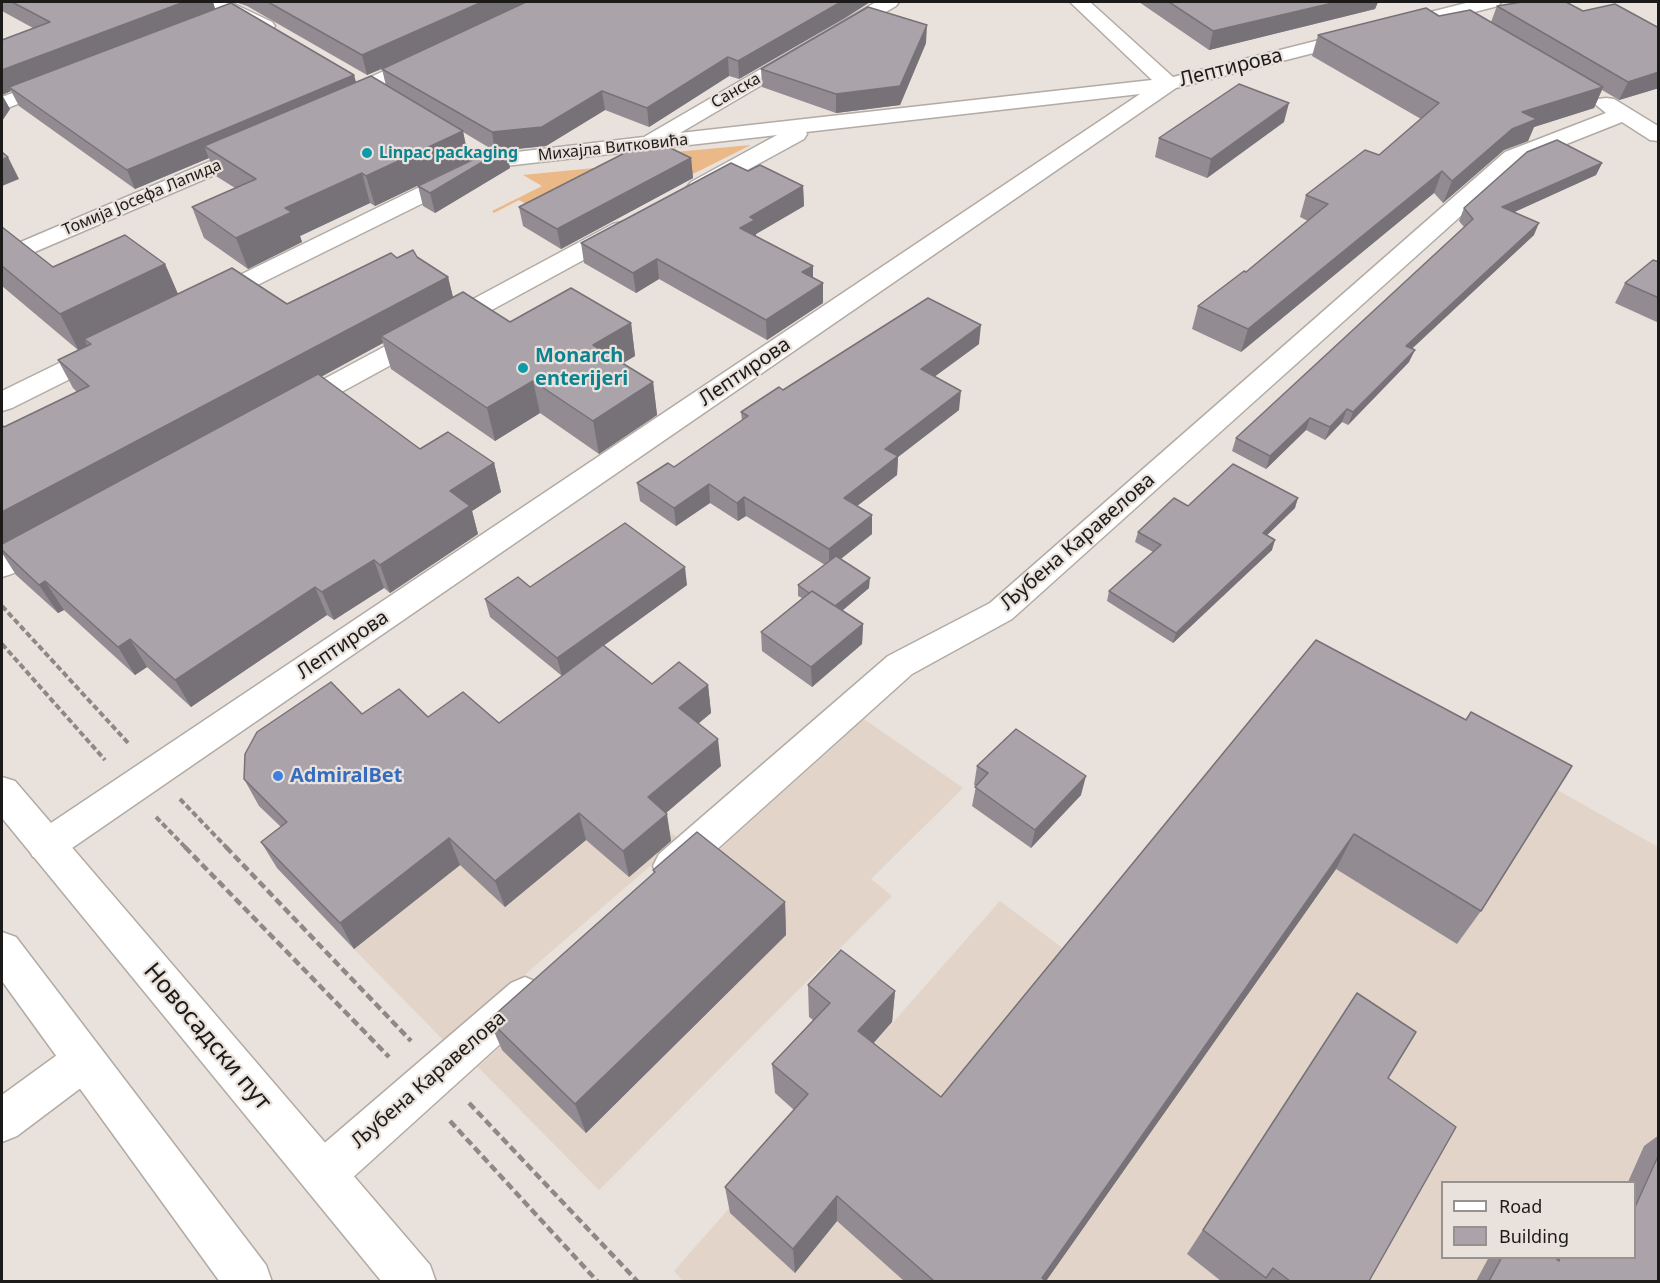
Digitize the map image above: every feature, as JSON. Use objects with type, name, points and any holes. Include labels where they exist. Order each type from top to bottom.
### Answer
[{"type":"street","name":"Санска","points":[[644,144],[889,2]]},
{"type":"street","points":[[1079,2],[1169,84]]},
{"type":"street","name":"Лептирова","points":[[46,846],[1169,84],[1416,20],[1461,18],[1491,2]]},
{"type":"street","points":[[1391,6],[1416,20]]},
{"type":"street","points":[[216,11],[239,12],[286,38]]},
{"type":"street","points":[[347,74],[375,96],[440,51]]},
{"type":"street","points":[[2,104],[77,75]]},
{"type":"street","name":"Михајла Витковића","points":[[193,308],[491,161],[1169,84]]},
{"type":"street","points":[[1593,96],[1659,135]]},
{"type":"street","name":"Љубена Каравелова","points":[[652,884],[900,665],[1001,611],[1513,157],[1624,114]]},
{"type":"street","points":[[674,201],[810,126]]},
{"type":"street","name":"Томија Јосефа Лапида","points":[[2,259],[273,141]]},
{"type":"street","points":[[471,149],[491,161]]},
{"type":"street","points":[[274,417],[642,218]]},
{"type":"street","points":[[2,402],[129,339]]},
{"type":"street","points":[[2,566],[64,532]]},
{"type":"street","name":"Новосадски пут","points":[[2,792],[413,1281]]},
{"type":"street","points":[[2,950],[249,1281]]},
{"type":"street","name":"Љубена Каравелова","points":[[323,1174],[546,978]]},
{"type":"street","points":[[2,1121],[83,1060]]},
{"type":"path","points":[[2,606],[155,773],[429,1080],[598,1281]]},
{"type":"path","points":[[2,644],[130,789],[638,1281]]},
{"type":"shaded area","points":[[751,145],[689,176],[664,153]]},
{"type":"shaded area","points":[[645,163],[542,213],[519,200],[494,213],[492,211],[542,186],[523,175]]},
{"type":"shaded area","points":[[1314,652],[1658,847],[1658,1281],[1635,1259],[1636,1181],[1441,1181],[1441,1259],[1488,1259],[1476,1281],[684,1282],[674,1271],[1000,901],[1069,953]]},
{"type":"shaded area","points":[[864,719],[963,788],[871,879],[892,896],[599,1190],[478,1067]]},
{"type":"shaded area","points":[[587,762],[680,840],[446,1043],[354,949]]},
{"type":"building","points":[[12,2],[184,2],[2,70],[2,40],[50,22]]},
{"type":"building","points":[[268,2],[482,2],[362,55]]},
{"type":"building","points":[[526,2],[841,2],[738,61],[728,57],[647,108],[602,91],[542,127],[492,132],[382,69]]},
{"type":"building","points":[[1169,2],[1337,2],[1213,31]]},
{"type":"building","points":[[1522,2],[1566,2],[1583,11],[1615,4],[1659,28],[1659,72],[1628,82],[1497,6]]},
{"type":"building","points":[[231,3],[354,75],[127,170],[9,87]]},
{"type":"building","points":[[868,7],[927,25],[900,86],[836,94],[761,69]]},
{"type":"building","points":[[1426,8],[1439,16],[1470,10],[1603,87],[1522,112],[1537,119],[1512,129],[1452,181],[1442,171],[1248,329],[1198,306],[1244,271],[1246,272],[1328,204],[1306,195],[1365,150],[1379,155],[1439,103],[1318,35]]},
{"type":"building","points":[[371,76],[463,131],[366,176],[362,173],[285,208],[292,212],[236,238],[192,207],[256,179],[204,146]]},
{"type":"building","points":[[1239,84],[1289,103],[1211,159],[1159,138]]},
{"type":"building","points":[[652,139],[691,158],[557,229],[519,207]]},
{"type":"building","points":[[1557,140],[1602,163],[1502,207],[1539,223],[1406,346],[1415,350],[1353,412],[1347,409],[1330,427],[1310,418],[1270,456],[1236,438],[1473,219],[1464,208],[1527,152]]},
{"type":"building","points":[[506,148],[430,193],[418,186],[493,150]]},
{"type":"building","points":[[2,152],[8,157],[2,160]]},
{"type":"building","points":[[731,163],[748,171],[760,165],[803,186],[750,217],[755,220],[740,228],[813,266],[802,272],[823,283],[766,320],[657,259],[633,273],[581,243]]},
{"type":"building","points":[[2,227],[53,267],[125,235],[165,264],[60,314],[2,266]]},
{"type":"building","points":[[413,250],[417,257],[448,277],[2,512],[2,425],[4,427],[89,386],[58,360],[91,344],[84,339],[232,268],[287,304],[391,253],[397,258]]},
{"type":"building","points":[[1653,260],[1659,262],[1659,298],[1625,283]]},
{"type":"building","points":[[571,288],[631,323],[593,345],[653,382],[593,421],[533,381],[487,408],[381,336],[463,292],[510,322]]},
{"type":"building","points":[[928,298],[981,325],[921,369],[961,391],[885,449],[898,456],[844,498],[872,515],[829,549],[744,497],[737,503],[709,484],[674,508],[637,483],[668,463],[674,467],[748,416],[741,412],[779,387],[783,390]]},
{"type":"building","points":[[318,374],[420,449],[448,432],[494,463],[450,491],[470,506],[380,565],[374,560],[322,592],[315,587],[175,680],[130,639],[118,647],[45,581],[39,585],[2,550],[2,544]]},
{"type":"building","points":[[1233,464],[1298,498],[1263,533],[1275,540],[1176,633],[1109,591],[1161,545],[1138,532],[1174,498],[1188,506]]},
{"type":"building","points":[[625,523],[685,567],[557,658],[485,599],[518,577],[530,587]]},
{"type":"building","points":[[836,556],[870,578],[835,606],[798,585]]},
{"type":"building","points":[[812,591],[863,624],[811,667],[761,632]]},
{"type":"building","points":[[1316,640],[1466,720],[1471,712],[1572,766],[1481,911],[1354,834],[1042,1278],[1046,1281],[934,1281],[837,1196],[793,1249],[725,1187],[808,1094],[772,1064],[830,1003],[808,985],[841,950],[895,991],[858,1031],[941,1097]]},
{"type":"building","points":[[603,645],[652,684],[679,662],[708,685],[679,708],[718,739],[648,797],[667,814],[623,851],[579,813],[495,881],[449,838],[340,923],[261,842],[287,822],[244,779],[245,754],[257,732],[331,682],[362,714],[399,689],[428,717],[463,692],[499,723]]},
{"type":"building","points":[[1016,729],[1086,776],[1035,830],[975,787],[988,773],[977,766]]},
{"type":"building","points":[[697,832],[785,902],[575,1104],[489,1020]]},
{"type":"building","points":[[1357,993],[1416,1032],[1388,1078],[1456,1127],[1369,1281],[1290,1281],[1273,1268],[1266,1278],[1203,1230]]},
{"type":"building","points":[[1659,1154],[1659,1281],[1489,1281],[1501,1259],[1556,1259],[1559,1261],[1560,1259],[1636,1259],[1636,1205]]},
{"type":"place","name":"Linpac packaging","points":[[367,153]]},
{"type":"place","name":"Monarch enterijeri","points":[[523,368]]},
{"type":"place","name":"AdmiralBet","points":[[278,776]]}]
